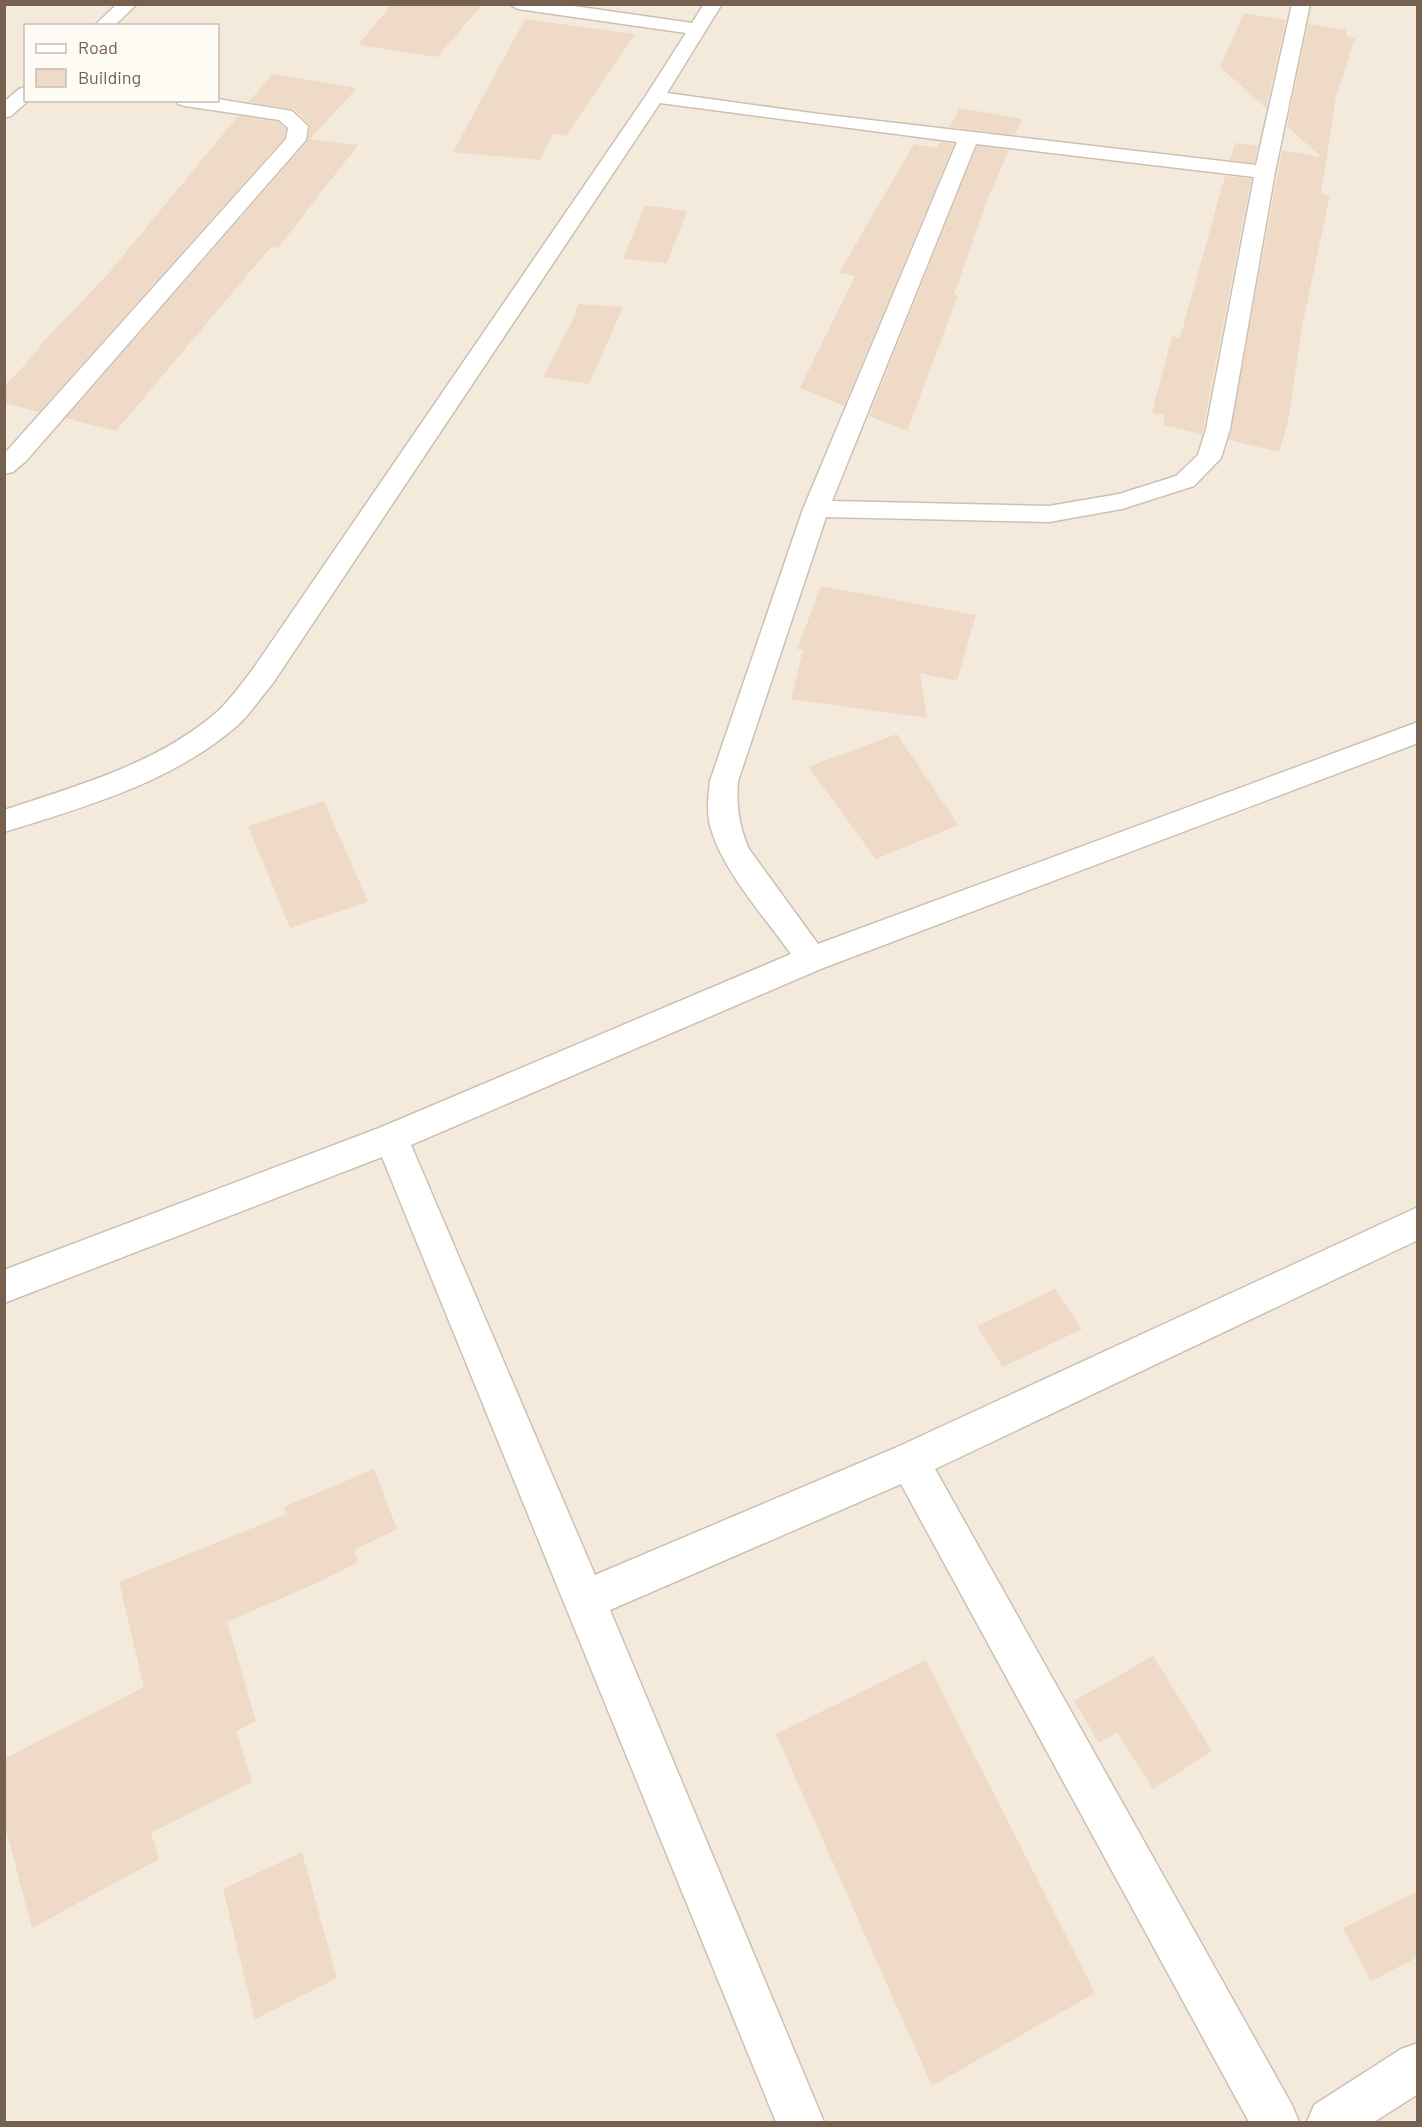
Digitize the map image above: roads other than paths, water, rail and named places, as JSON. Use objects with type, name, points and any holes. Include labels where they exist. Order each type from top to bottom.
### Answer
[{"type":"street","points":[[105,24],[128,4]]},
{"type":"street","points":[[518,4],[697,29]]},
{"type":"street","points":[[4,821],[154,768],[196,742],[229,717],[263,676],[655,97],[713,4]]},
{"type":"street","points":[[816,509],[1049,514],[1122,501],[1185,481],[1209,458],[1218,429],[1265,172],[1301,4]]},
{"type":"street","points":[[4,112],[24,95]]},
{"type":"street","points":[[655,97],[969,138],[1265,172]]},
{"type":"street","points":[[4,467],[25,447],[296,140],[298,126],[285,115],[198,102]]},
{"type":"street","points":[[812,959],[736,854],[726,831],[722,804],[724,781],[816,509],[969,138]]},
{"type":"street","points":[[4,1287],[391,1138],[812,959],[1418,732]]},
{"type":"street","points":[[391,1138],[585,1600],[800,2122]]},
{"type":"street","points":[[585,1600],[909,1461],[1418,1223]]},
{"type":"street","points":[[909,1461],[1275,2122]]},
{"type":"street","points":[[1331,2122],[1418,2066]]}]
